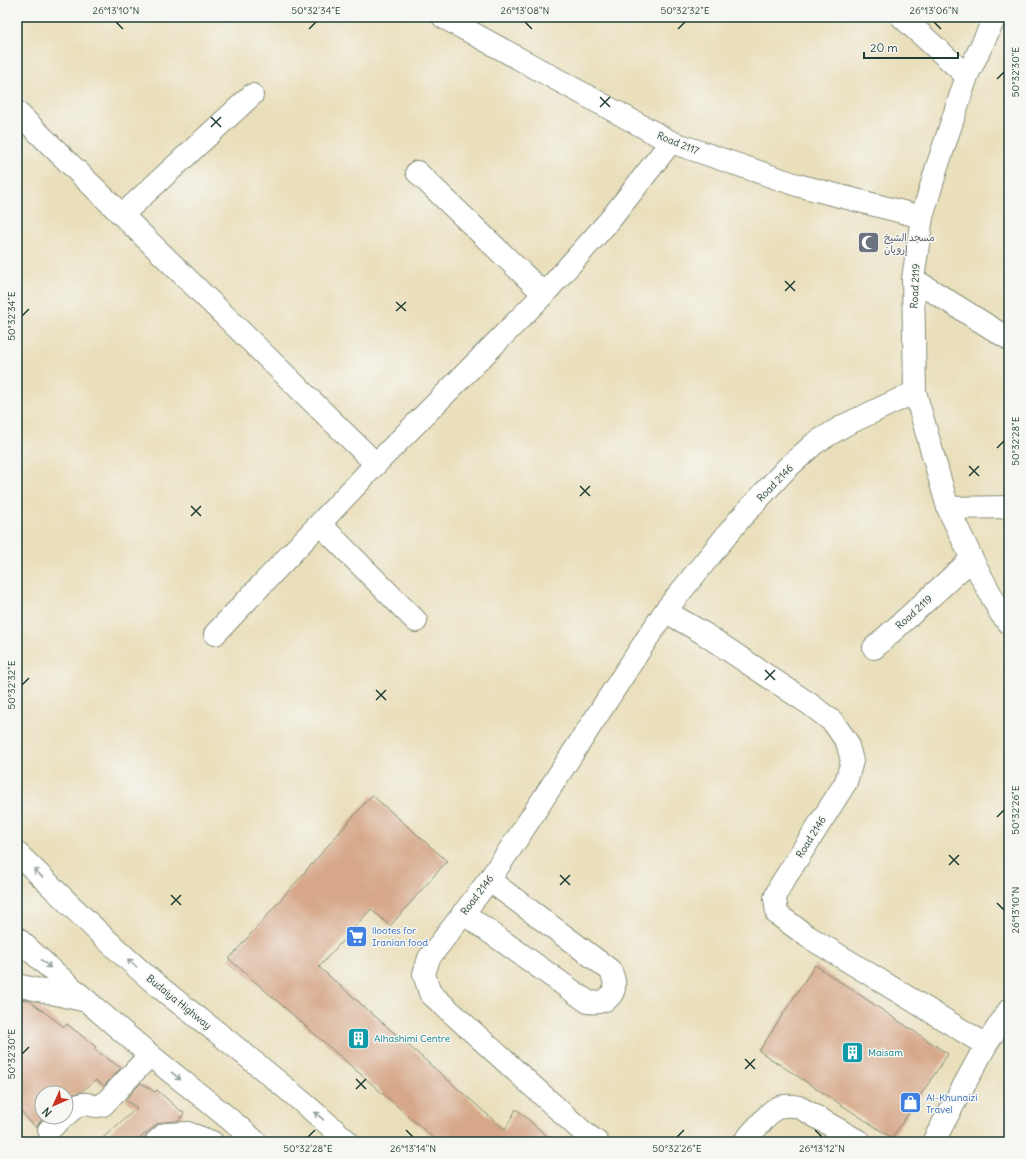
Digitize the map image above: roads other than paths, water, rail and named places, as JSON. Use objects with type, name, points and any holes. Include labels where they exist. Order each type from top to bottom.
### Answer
[{"type":"street","points":[[902,17],[967,76]]},
{"type":"street","name":"Road 2119","points":[[995,17],[967,76],[922,217],[913,279],[915,392],[948,508],[972,559],[1001,614],[1009,623]]},
{"type":"street","name":"Road 2117","points":[[451,19],[671,142],[797,185],[922,217]]},
{"type":"street","points":[[122,215],[252,94]]},
{"type":"street","points":[[17,112],[376,464]]},
{"type":"street","points":[[214,634],[376,464],[544,294],[609,221],[671,142]]},
{"type":"street","points":[[417,172],[544,294]]},
{"type":"street","points":[[913,279],[1009,339]]},
{"type":"street","name":"Road 2146","points":[[597,1142],[582,1131],[430,993],[424,974],[429,958],[489,880],[539,806],[665,611],[739,520],[786,469],[815,443],[845,425],[915,392]]},
{"type":"street","points":[[948,508],[1009,506]]},
{"type":"street","points":[[320,524],[416,620]]},
{"type":"street","name":"Road 2119","points":[[874,648],[972,559]]},
{"type":"street","name":"Road 2146","points":[[665,611],[703,633],[811,704],[833,722],[847,742],[852,761],[846,782],[780,886],[776,898],[778,914],[807,936],[986,1045]]},
{"type":"street","name":"Budaiya Highway","points":[[17,853],[96,930],[149,978],[316,1113],[348,1142]]},
{"type":"street","points":[[463,913],[588,1002],[596,1003],[605,1000],[612,994],[615,986],[614,978],[610,970],[489,880]]},
{"type":"street","points":[[17,938],[87,1001],[240,1127],[256,1142]]},
{"type":"street","points":[[17,986],[87,1001]]},
{"type":"street","points":[[933,1142],[986,1045],[1009,1010]]},
{"type":"street","points":[[74,1108],[81,1104],[94,1107],[103,1105],[150,1054]]},
{"type":"street","points":[[744,1142],[767,1114],[774,1109],[783,1106],[799,1107],[860,1142]]},
{"type":"street","points":[[761,1122],[774,1119],[798,1121],[809,1126],[834,1142]]},
{"type":"street","points":[[156,1142],[165,1134],[188,1133],[212,1142]]},
{"type":"place","name":"مسجد الشيخ إرويان","points":[[868,243]]},
{"type":"place","name":"llootes for Iranian food","points":[[356,936]]},
{"type":"place","name":"Alhashimi Centre","points":[[359,1038]]},
{"type":"place","name":"Maisam","points":[[853,1052]]},
{"type":"place","name":"Al-Khunaizi Travel","points":[[910,1103]]}]
